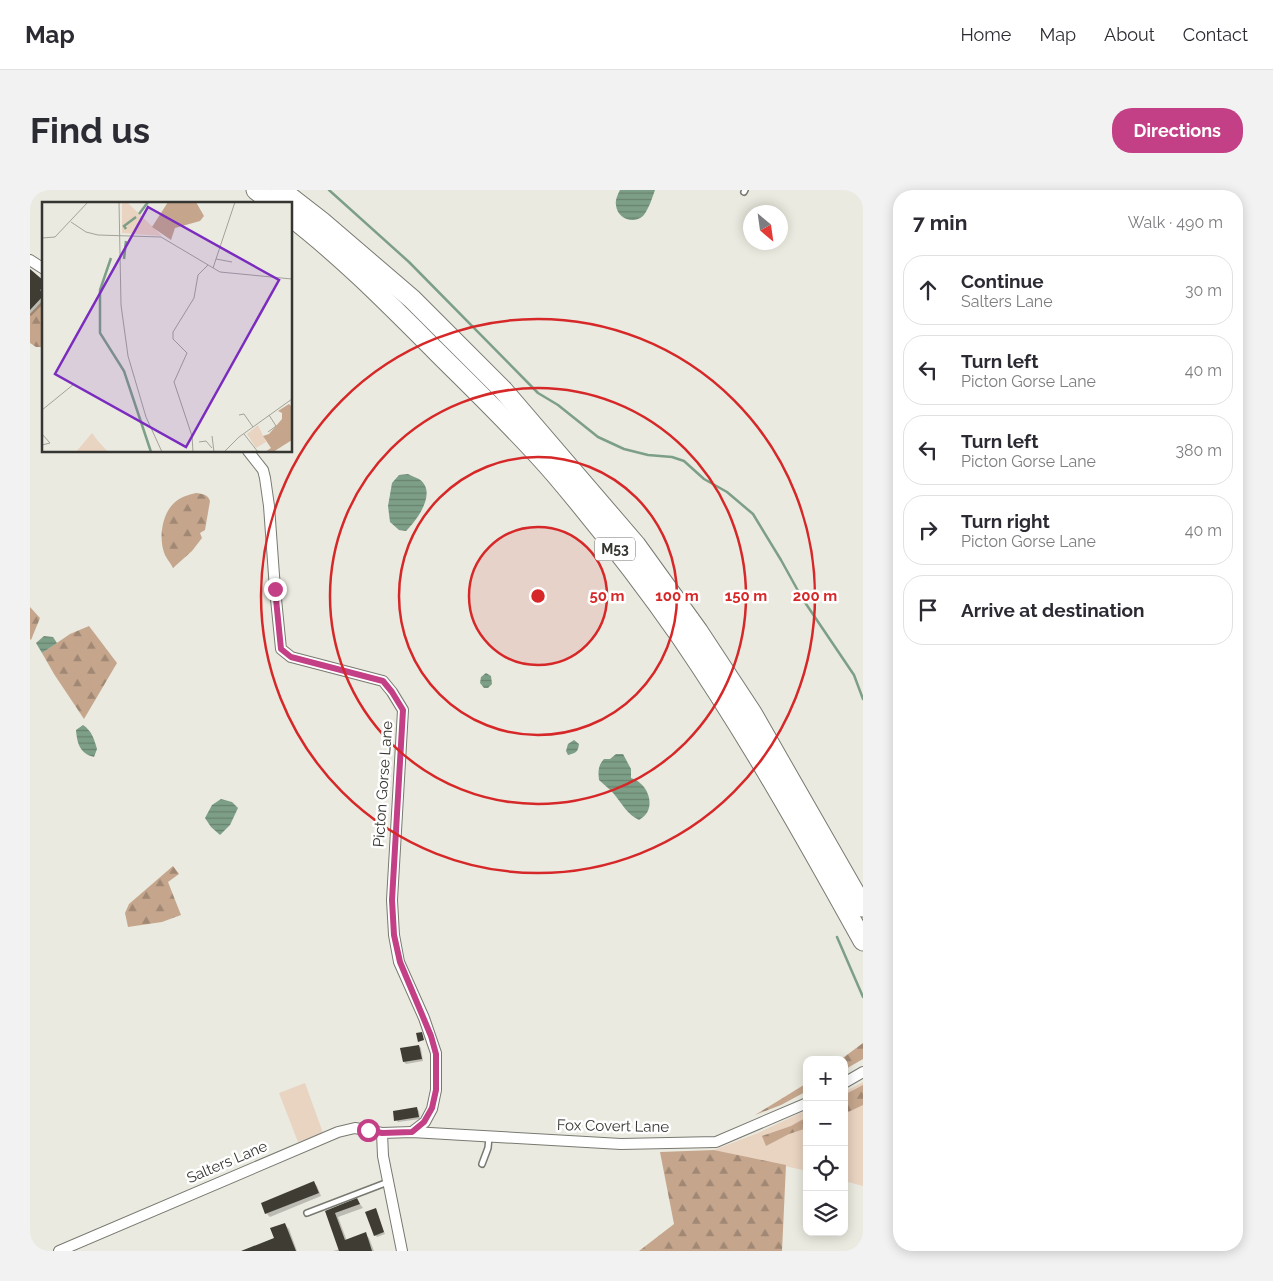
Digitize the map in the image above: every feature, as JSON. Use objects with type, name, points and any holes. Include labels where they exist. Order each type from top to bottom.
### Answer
[{"type":"highway","points":[[256,190],[271,202]]},
{"type":"highway","name":"M53","points":[[281,190],[321,221],[412,299],[503,390],[636,545],[698,631],[752,713],[863,907]]},
{"type":"highway","name":"M53","points":[[292,219],[359,276],[506,421],[555,474],[623,560],[681,637],[726,704],[863,941]]},
{"type":"street","points":[[30,260],[42,268]]},
{"type":"street","name":"Picton Gorse Lane","points":[[249,452],[264,470],[269,506],[281,649],[291,657],[383,681],[403,710],[392,900],[394,935],[400,962],[424,1018],[436,1054],[436,1090],[432,1108],[424,1122],[412,1132]]},
{"type":"street","points":[[848,1081],[863,1072]]},
{"type":"street","name":"Fox Covert Lane","points":[[412,1132],[621,1144],[716,1142],[803,1105]]},
{"type":"street","name":"Salters Lane","points":[[59,1251],[338,1132],[355,1128],[382,1133],[412,1132]]},
{"type":"street","points":[[382,1133],[383,1156],[402,1251]]},
{"type":"lane","points":[[482,1164],[488,1148],[489,1136]]},
{"type":"lane","points":[[307,1213],[388,1182]]},
{"type":"shaded area","points":[[620,190],[655,190],[643,216],[639,219],[630,220],[622,217],[617,210],[616,201]]},
{"type":"shaded area","points":[[408,474],[419,479],[427,491],[424,506],[406,531],[399,530],[390,522],[388,506],[392,483],[399,475]]},
{"type":"shaded area","points":[[44,636],[53,637],[57,643],[42,653],[36,643]]},
{"type":"shaded area","points":[[486,673],[491,676],[492,684],[488,688],[484,688],[480,683],[481,677]]},
{"type":"shaded area","points":[[83,725],[91,733],[95,742],[97,749],[94,757],[82,751],[78,743],[76,730]]},
{"type":"shaded area","points":[[574,740],[579,744],[578,749],[575,753],[568,755],[566,751],[568,744]]},
{"type":"shaded area","points":[[616,754],[623,754],[631,769],[631,778],[643,785],[649,797],[650,804],[648,810],[645,816],[639,820],[628,812],[612,792],[599,780],[599,769],[602,761],[610,759]]},
{"type":"shaded area","points":[[221,799],[232,802],[238,808],[230,825],[220,835],[205,818],[212,805]]},
{"type":"shaded area","points":[[863,1082],[863,1186],[848,1182],[848,1090]]},
{"type":"shaded area","points":[[305,1083],[323,1133],[298,1142],[279,1093]]},
{"type":"shaded area","points":[[803,1112],[803,1170],[714,1150],[758,1133]]},
{"type":"green space","points":[[42,301],[42,347],[36,347],[30,343],[30,314]]},
{"type":"green space","points":[[196,493],[203,494],[210,501],[205,530],[200,533],[202,538],[192,551],[173,568],[163,549],[162,527],[164,520],[176,501],[184,496]]},
{"type":"green space","points":[[30,607],[40,618],[31,640],[30,639]]},
{"type":"green space","points":[[89,626],[117,663],[84,719],[42,653],[70,634]]},
{"type":"green space","points":[[173,866],[179,874],[168,882],[181,915],[162,922],[128,927],[125,913],[129,904]]},
{"type":"green space","points":[[863,1043],[863,1059],[848,1068],[848,1056],[845,1056]]},
{"type":"green space","points":[[803,1085],[803,1093],[781,1105],[755,1115]]},
{"type":"green space","points":[[863,1085],[863,1105],[848,1112],[848,1093]]},
{"type":"green space","points":[[803,1119],[803,1129],[766,1146],[762,1136],[791,1126]]},
{"type":"green space","points":[[714,1150],[786,1165],[782,1251],[639,1251],[674,1224],[660,1152]]},
{"type":"building","points":[[30,269],[42,279],[42,288],[40,290],[42,297],[30,310]]},
{"type":"building","points":[[422,1032],[424,1040],[418,1042],[416,1033]]},
{"type":"building","points":[[419,1045],[422,1059],[403,1062],[400,1048]]},
{"type":"building","points":[[417,1107],[419,1117],[394,1121],[393,1111]]},
{"type":"building","points":[[314,1181],[319,1193],[265,1214],[261,1203]]},
{"type":"building","points":[[357,1198],[360,1204],[335,1213],[345,1240],[366,1232],[372,1251],[339,1251],[325,1211]]},
{"type":"building","points":[[376,1208],[384,1232],[374,1236],[365,1212]]},
{"type":"building","points":[[285,1223],[296,1251],[241,1251],[274,1238],[270,1228]]},
{"type":"waterway","points":[[329,190],[409,262],[538,393],[558,405],[598,437],[624,449],[648,455],[672,457],[684,461],[704,479],[727,492],[753,514],[802,598],[854,675],[863,699]]},
{"type":"waterway","points":[[837,937],[863,997]]},
{"type":"route","points":[[275,589],[281,649],[291,657],[383,681],[403,710],[392,900],[394,935],[400,962],[424,1018],[436,1054],[436,1090],[432,1108],[424,1122],[412,1132],[382,1133],[368,1130]]}]
